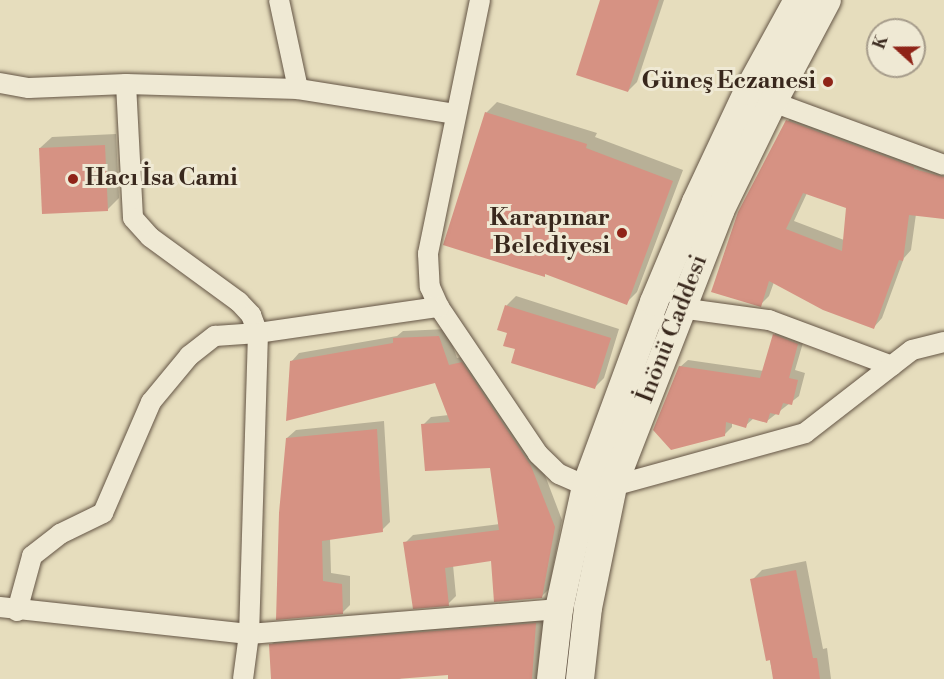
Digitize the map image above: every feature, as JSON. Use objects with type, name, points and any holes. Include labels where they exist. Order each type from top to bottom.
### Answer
[{"type":"main road","name":"İnönü Caddesi","points":[[551,679],[559,609],[599,486],[654,302],[696,202],[748,91],[798,0]]},
{"type":"main road","name":"İnönü Caddesi","points":[[580,679],[599,486],[680,308],[720,211],[773,102],[827,0]]},
{"type":"street","points":[[279,0],[298,89]]},
{"type":"street","points":[[480,0],[428,254],[430,287],[439,307],[538,454],[559,474],[599,486],[805,433],[912,350],[944,342]]},
{"type":"street","points":[[0,83],[29,88],[126,84],[298,89],[456,114]]},
{"type":"street","points":[[126,84],[133,218],[150,237],[239,302],[251,315],[258,333],[249,634],[243,679]]},
{"type":"street","points":[[773,102],[944,165]]},
{"type":"street","points":[[439,307],[258,333],[215,336],[189,356],[151,402],[103,513],[60,534],[32,556],[8,609],[249,634],[559,609]]},
{"type":"street","points":[[680,308],[769,321],[892,366]]},
{"type":"building","points":[[600,0],[659,0],[628,92],[576,75]]},
{"type":"building","points":[[485,112],[587,144],[586,148],[673,181],[627,305],[545,274],[545,277],[443,245]]},
{"type":"building","points":[[786,120],[914,167],[914,169],[944,177],[944,219],[909,215],[903,261],[899,260],[874,329],[823,310],[769,281],[761,307],[711,292],[738,212]],"holes":[[[803,193],[846,208],[842,251],[786,229]]]},
{"type":"building","name":"Hacı İsa Cami","points":[[105,145],[108,211],[42,214],[39,148]]},
{"type":"building","points":[[505,305],[611,338],[595,389],[511,363],[515,349],[503,346],[507,333],[497,330]]},
{"type":"building","points":[[773,334],[798,344],[789,378],[798,380],[792,405],[783,403],[779,415],[770,413],[767,423],[749,418],[746,428],[726,422],[725,436],[671,450],[653,430],[679,366],[760,378]]},
{"type":"building","points":[[439,336],[449,365],[462,362],[531,466],[555,527],[542,598],[494,602],[491,561],[445,568],[449,606],[413,609],[403,542],[499,530],[490,468],[425,471],[421,424],[450,422],[435,383],[286,421],[290,361],[393,343],[393,338]]},
{"type":"building","points":[[377,429],[383,532],[322,541],[323,581],[342,584],[343,614],[276,620],[279,513],[286,438]]},
{"type":"building","points":[[796,570],[813,658],[817,658],[820,679],[773,679],[770,660],[766,661],[750,579]]},
{"type":"building","points":[[536,623],[532,679],[448,679],[448,675],[397,679],[271,679],[269,644]]},
{"type":"place","name":"Güneş Eczanesi","points":[[828,82]]},
{"type":"place","name":"Hacı İsa Cami","points":[[73,179]]},
{"type":"place","name":"Karapınar Belediyesi","points":[[622,233]]}]
